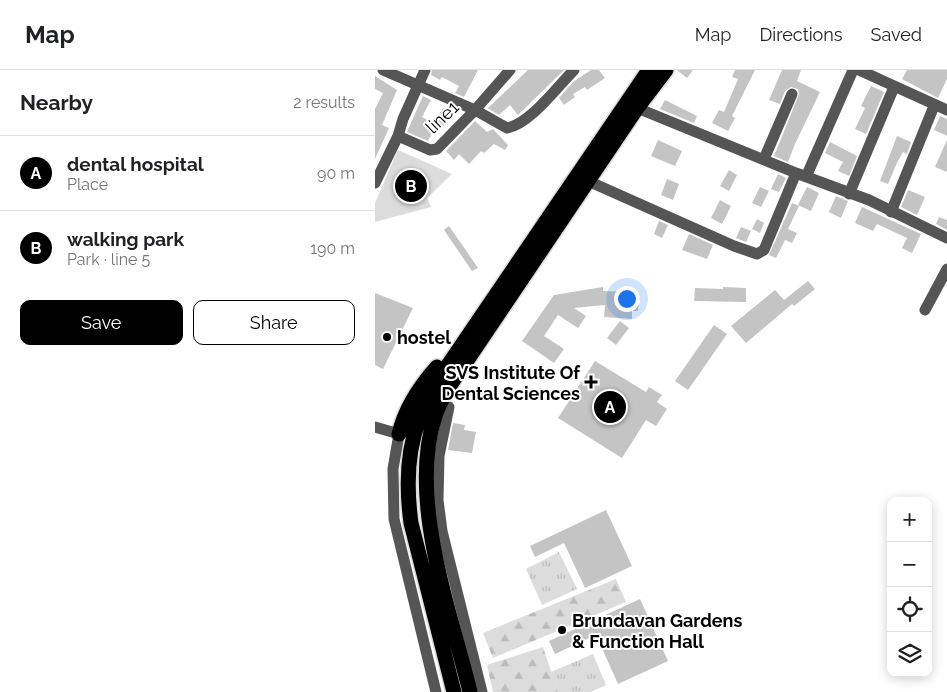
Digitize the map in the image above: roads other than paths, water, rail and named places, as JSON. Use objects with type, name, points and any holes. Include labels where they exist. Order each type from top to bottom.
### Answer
[{"type":"highway","points":[[454,692],[411,523],[409,462],[417,422],[428,397],[468,347],[523,268],[649,70]]},
{"type":"highway","points":[[546,233],[588,181],[637,108],[666,70]]},
{"type":"highway","points":[[449,407],[468,347]]},
{"type":"highway","points":[[468,347],[441,403],[433,425],[427,461],[428,509],[438,564],[470,692]]},
{"type":"highway","points":[[399,434],[407,412],[421,387],[443,361],[468,347]]},
{"type":"street","points":[[383,70],[475,110],[510,70]]},
{"type":"street","points":[[375,184],[399,136],[417,86],[425,70]]},
{"type":"street","name":"line1","points":[[399,136],[430,150],[437,149],[475,110],[507,128],[515,127],[526,119],[574,70]]},
{"type":"street","points":[[588,181],[699,231],[757,254],[764,250],[853,70]]},
{"type":"street","points":[[859,70],[934,106],[947,110]]},
{"type":"street","points":[[849,194],[894,86]]},
{"type":"street","points":[[764,160],[793,94]]},
{"type":"street","points":[[891,212],[934,106]]},
{"type":"street","points":[[637,108],[801,175],[869,200],[947,238]]},
{"type":"street","points":[[925,310],[947,269]]},
{"type":"street","points":[[449,407],[439,456],[438,500],[442,531],[482,692]]},
{"type":"street","points":[[375,427],[399,434],[393,469],[395,519],[436,692]]},
{"type":"place","name":"walking park","points":[[411,186]]},
{"type":"place","name":"hostel","points":[[387,337]]},
{"type":"place","name":"SVS Institute Of Dental Sciences","points":[[591,382]]},
{"type":"place","name":"dental hospital","points":[[610,407]]},
{"type":"place","name":"Brundavan Gardens & Function Hall","points":[[562,630]]}]
